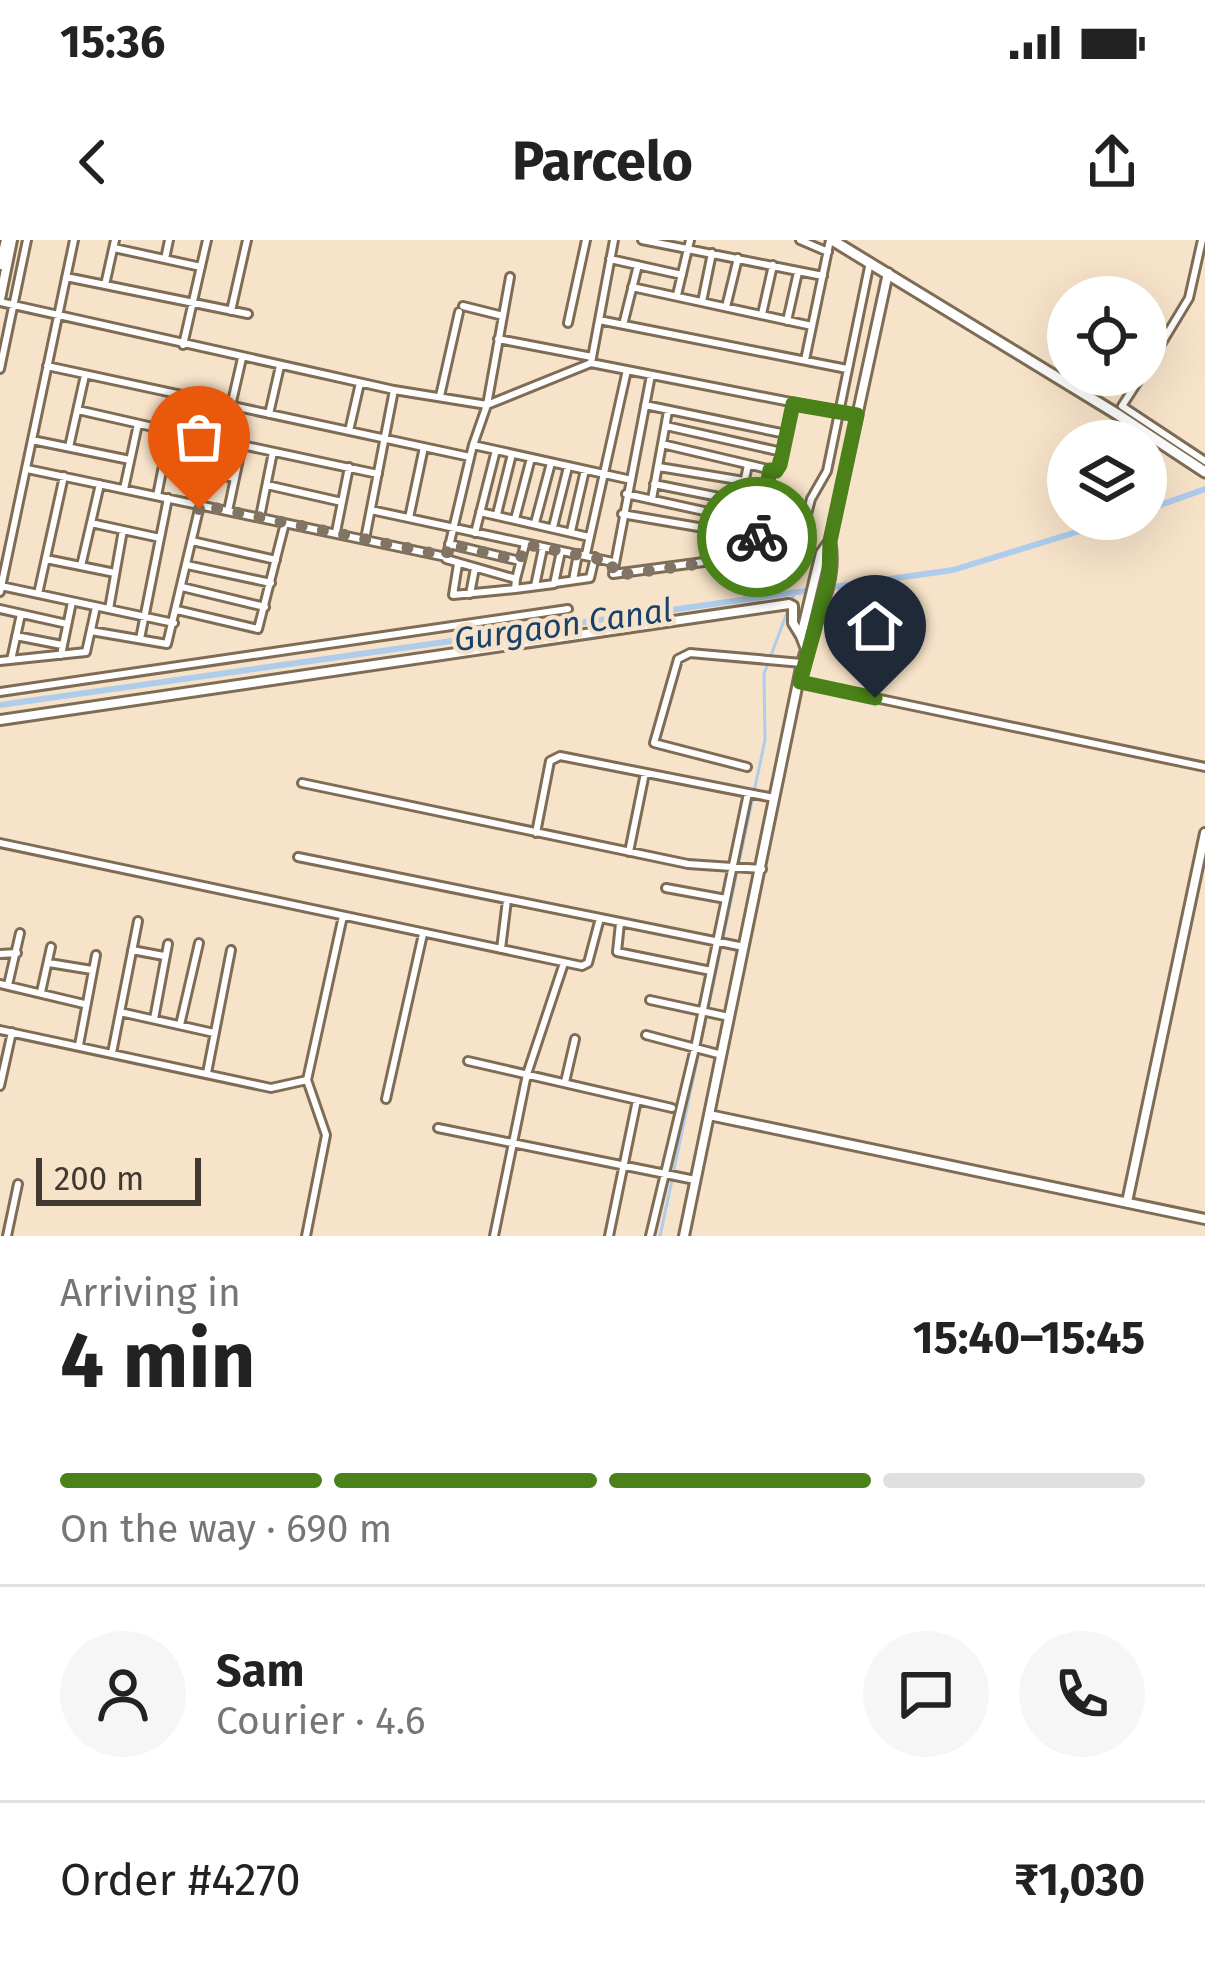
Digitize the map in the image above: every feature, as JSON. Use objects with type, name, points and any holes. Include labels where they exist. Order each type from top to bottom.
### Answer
[{"type":"main road","points":[[831,240],[1119,410],[1205,472]]},
{"type":"street","points":[[0,369],[27,240]]},
{"type":"street","points":[[74,240],[1,590],[174,623]]},
{"type":"street","points":[[165,260],[169,240]]},
{"type":"street","points":[[183,345],[207,240]]},
{"type":"street","points":[[231,311],[248,240]]},
{"type":"street","points":[[568,323],[586,240]]},
{"type":"street","points":[[591,360],[614,240]]},
{"type":"street","points":[[642,240],[689,244],[823,276]]},
{"type":"street","points":[[800,240],[828,252]]},
{"type":"street","points":[[806,360],[831,240]]},
{"type":"street","points":[[1167,334],[1189,298],[1202,240]]},
{"type":"street","points":[[0,265],[6,242]]},
{"type":"street","points":[[6,242],[0,301],[58,318],[394,391],[487,404],[591,360]]},
{"type":"street","points":[[105,285],[115,244],[201,267]]},
{"type":"street","points":[[677,296],[689,244]]},
{"type":"street","points":[[702,302],[712,253]]},
{"type":"street","points":[[727,308],[738,258]]},
{"type":"street","points":[[610,259],[682,275]]},
{"type":"street","points":[[801,537],[811,499],[826,472],[870,262]]},
{"type":"street","points":[[623,325],[638,265]]},
{"type":"street","points":[[762,315],[773,265]]},
{"type":"street","points":[[788,321],[799,271]]},
{"type":"street","points":[[684,1236],[802,663],[824,601],[830,541],[888,273]]},
{"type":"street","points":[[66,277],[248,314]]},
{"type":"street","points":[[510,277],[487,404],[447,561],[535,586],[591,577],[586,556]]},
{"type":"street","points":[[632,287],[812,326]]},
{"type":"street","points":[[440,398],[461,309],[503,316]]},
{"type":"street","points":[[599,320],[847,369]]},
{"type":"street","points":[[498,339],[627,370],[857,415]]},
{"type":"street","points":[[217,475],[242,358]]},
{"type":"street","points":[[47,366],[470,457]]},
{"type":"street","points":[[269,414],[280,366]]},
{"type":"street","points":[[573,581],[586,556],[627,370]]},
{"type":"street","points":[[69,447],[86,375]]},
{"type":"street","points":[[651,375],[612,573],[746,557],[753,552],[770,470]]},
{"type":"street","points":[[349,431],[360,383]]},
{"type":"street","points":[[365,539],[394,391]]},
{"type":"street","points":[[1128,396],[1119,410],[1204,459]]},
{"type":"street","points":[[182,469],[196,399]]},
{"type":"street","points":[[662,444],[770,470],[779,467],[793,404]]},
{"type":"street","points":[[645,405],[786,434]]},
{"type":"street","points":[[77,410],[188,435]]},
{"type":"street","points":[[652,499],[668,411]]},
{"type":"street","points":[[124,489],[138,424]]},
{"type":"street","points":[[666,426],[782,452]]},
{"type":"street","points":[[157,496],[170,431]]},
{"type":"street","points":[[32,440],[130,460]]},
{"type":"street","points":[[224,441],[378,474]]},
{"type":"street","points":[[228,511],[242,445]]},
{"type":"street","points":[[473,445],[629,479]]},
{"type":"street","points":[[409,518],[424,447]]},
{"type":"street","points":[[475,532],[496,450]]},
{"type":"street","points":[[260,518],[273,452]]},
{"type":"street","points":[[496,516],[512,454]]},
{"type":"street","points":[[515,520],[531,458]]},
{"type":"street","points":[[535,525],[551,463]]},
{"type":"street","points":[[163,465],[235,478]]},
{"type":"street","points":[[733,535],[748,465]]},
{"type":"street","points":[[553,529],[568,466]]},
{"type":"street","points":[[336,532],[349,467]]},
{"type":"street","points":[[657,467],[744,481]]},
{"type":"street","points":[[27,469],[446,556]]},
{"type":"street","points":[[570,532],[585,470]]},
{"type":"street","points":[[38,594],[64,476]]},
{"type":"street","points":[[81,566],[100,484]]},
{"type":"street","points":[[654,484],[739,501]]},
{"type":"street","points":[[267,485],[342,502]]},
{"type":"street","points":[[626,494],[736,518]]},
{"type":"street","points":[[140,639],[168,498]]},
{"type":"street","points":[[91,631],[167,644],[200,505]]},
{"type":"street","points":[[371,510],[613,562]]},
{"type":"street","points":[[480,512],[590,537]]},
{"type":"street","points":[[622,514],[757,537]]},
{"type":"street","points":[[91,523],[160,538]]},
{"type":"street","points":[[177,610],[258,629],[285,523]]},
{"type":"street","points":[[109,610],[124,530]]},
{"type":"street","points":[[801,636],[821,553],[830,541]]},
{"type":"street","points":[[192,542],[276,560]]},
{"type":"street","points":[[449,544],[520,561]]},
{"type":"street","points":[[516,584],[525,544]]},
{"type":"street","points":[[535,586],[543,548]]},
{"type":"street","points":[[554,584],[562,551]]},
{"type":"street","points":[[46,559],[115,573]]},
{"type":"street","points":[[458,563],[452,594],[490,592],[516,584]]},
{"type":"street","points":[[187,565],[271,583]]},
{"type":"street","points":[[470,594],[475,568]]},
{"type":"street","points":[[490,592],[494,573]]},
{"type":"street","points":[[182,587],[265,607]]},
{"type":"street","points":[[61,655],[72,602]]},
{"type":"street","points":[[0,720],[791,604],[793,623],[806,649]]},
{"type":"street","points":[[0,661],[86,652],[96,607]]},
{"type":"street","points":[[0,692],[568,608]]},
{"type":"street","points":[[0,609],[67,624]]},
{"type":"street","points":[[10,660],[21,614]]},
{"type":"street","points":[[16,636],[62,645]]},
{"type":"street","points":[[747,767],[658,746],[654,738],[675,664],[682,655],[802,663]]},
{"type":"street","points":[[800,682],[1205,767]]},
{"type":"street","points":[[536,833],[550,761],[556,757],[777,799]]},
{"type":"street","points":[[629,852],[645,772]]},
{"type":"street","points":[[302,783],[629,852],[736,870],[762,869]]},
{"type":"street","points":[[650,1236],[698,1049],[726,899],[753,794]]},
{"type":"street","points":[[1127,1202],[1205,833]]},
{"type":"street","points":[[0,843],[563,963],[588,964],[600,918]]},
{"type":"street","points":[[298,857],[744,947]]},
{"type":"street","points":[[665,888],[726,899]]},
{"type":"street","points":[[501,949],[507,900]]},
{"type":"street","points":[[306,1236],[326,1144],[307,1080],[343,916]]},
{"type":"street","points":[[112,1053],[138,921]]},
{"type":"street","points":[[620,922],[615,946],[619,953],[711,971]]},
{"type":"street","points":[[20,932],[4,985],[85,1004]]},
{"type":"street","points":[[386,1099],[423,934]]},
{"type":"street","points":[[180,1025],[199,943]]},
{"type":"street","points":[[154,1019],[168,944]]},
{"type":"street","points":[[41,992],[51,946]]},
{"type":"street","points":[[132,950],[166,956]]},
{"type":"street","points":[[207,1073],[231,950]]},
{"type":"street","points":[[0,954],[16,952]]},
{"type":"street","points":[[78,1046],[96,955]]},
{"type":"street","points":[[49,963],[92,970]]},
{"type":"street","points":[[494,1236],[527,1074],[563,963]]},
{"type":"street","points":[[650,1000],[730,1017]]},
{"type":"street","points":[[120,1012],[214,1033]]},
{"type":"street","points":[[0,1030],[271,1088],[307,1080]]},
{"type":"street","points":[[0,1083],[12,1032]]},
{"type":"street","points":[[646,1035],[722,1055]]},
{"type":"street","points":[[565,1082],[575,1039]]},
{"type":"street","points":[[468,1061],[672,1108]]},
{"type":"street","points":[[609,1236],[637,1100]]},
{"type":"street","points":[[709,1115],[1205,1219]]},
{"type":"street","points":[[438,1128],[695,1180]]},
{"type":"street","points":[[3,1235],[18,1184]]},
{"type":"waterway","name":"Gurgaon Canal","points":[[1167,503],[1205,489]]},
{"type":"waterway","name":"Gurgaon Canal","points":[[0,705],[953,570],[1051,540]]},
{"type":"waterway","points":[[673,1174],[765,740],[764,674],[794,594]]},
{"type":"waterway","points":[[660,1236],[672,1180]]},
{"type":"way so far","points":[[199,509],[200,505],[446,556],[449,544],[520,561],[525,544],[613,562],[612,573],[618,575],[746,557],[752,554],[757,537]]},
{"type":"route","points":[[757,537],[770,470],[780,465],[793,404],[857,415],[830,541],[829,577],[800,682],[875,698]]}]
